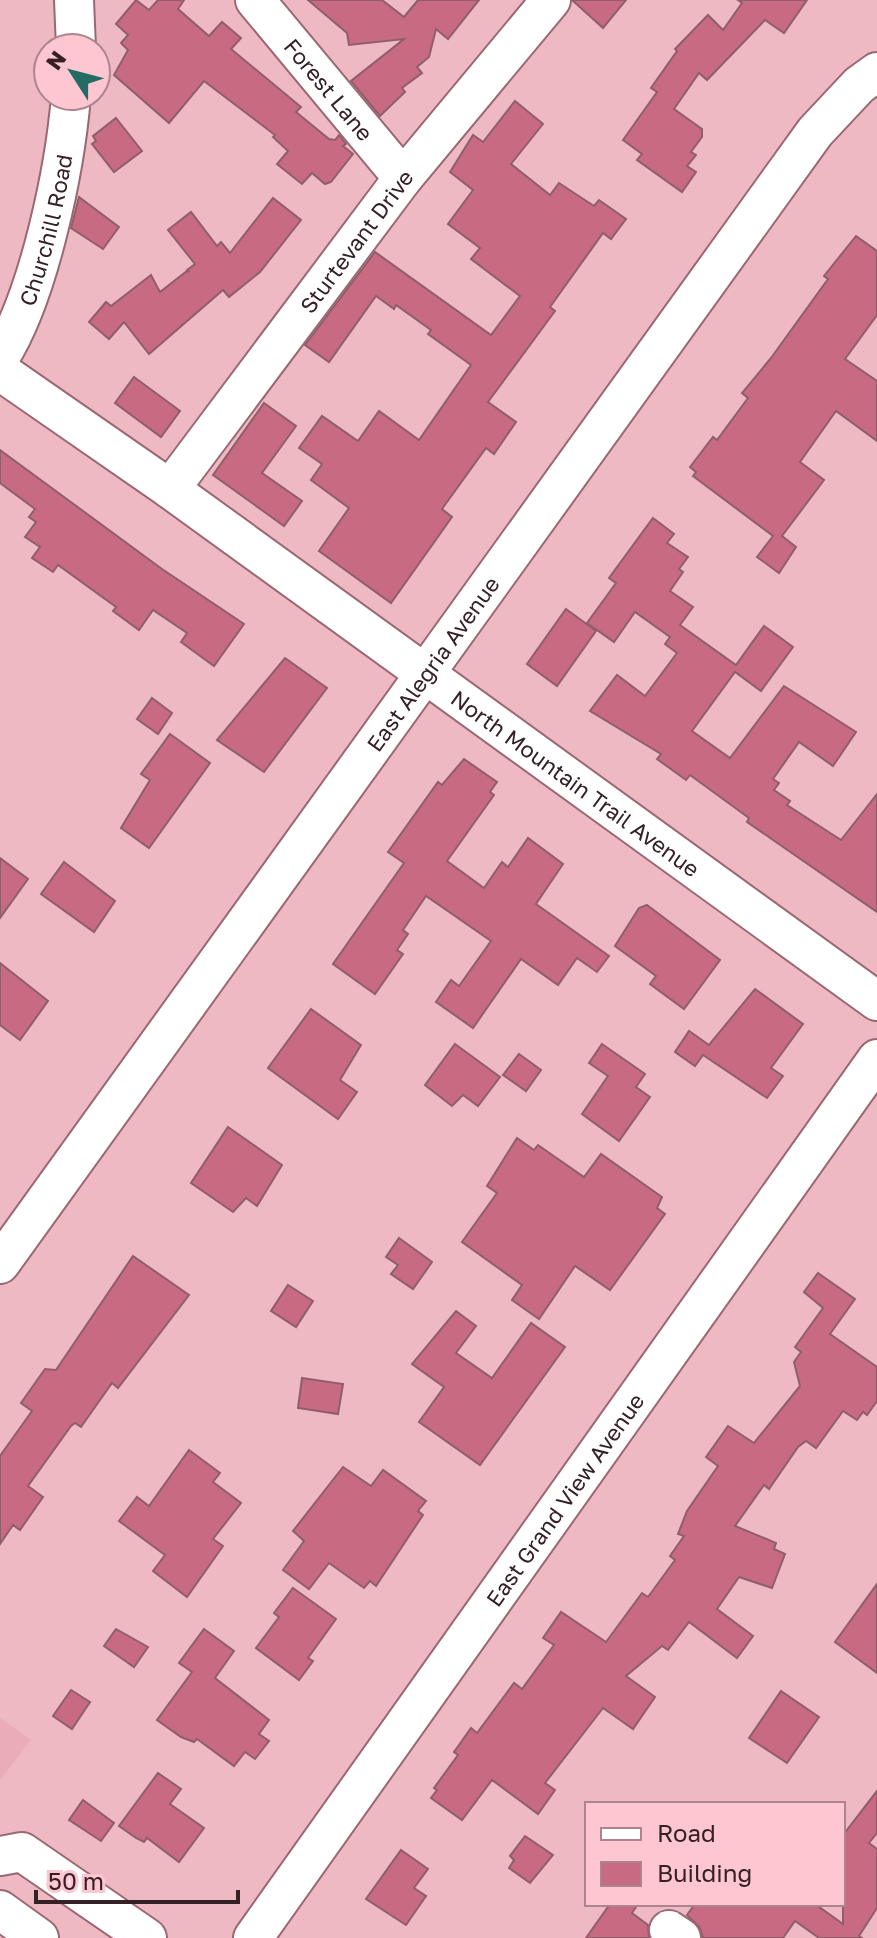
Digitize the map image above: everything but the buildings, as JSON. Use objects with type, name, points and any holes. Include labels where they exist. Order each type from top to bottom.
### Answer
[{"type":"street","points":[[74,0],[75,32]]},
{"type":"street","name":"Forest Lane","points":[[255,0],[403,178]]},
{"type":"street","name":"Sturtevant Drive","points":[[170,489],[535,7]]},
{"type":"street","name":"East Alegria Avenue","points":[[0,1264],[815,132],[859,85],[877,72]]},
{"type":"street","name":"Churchill Road","points":[[0,357],[16,332],[54,204],[68,112]]},
{"type":"street","name":"North Mountain Trail Avenue","points":[[0,371],[170,489],[425,677],[877,1001]]},
{"type":"street","name":"East Grand View Avenue","points":[[253,1938],[877,1059]]},
{"type":"street","points":[[0,1856],[22,1852],[147,1938]]},
{"type":"street","points":[[0,1910],[39,1938]]},
{"type":"shaded area","points":[[0,1718],[31,1740],[0,1780]]}]
